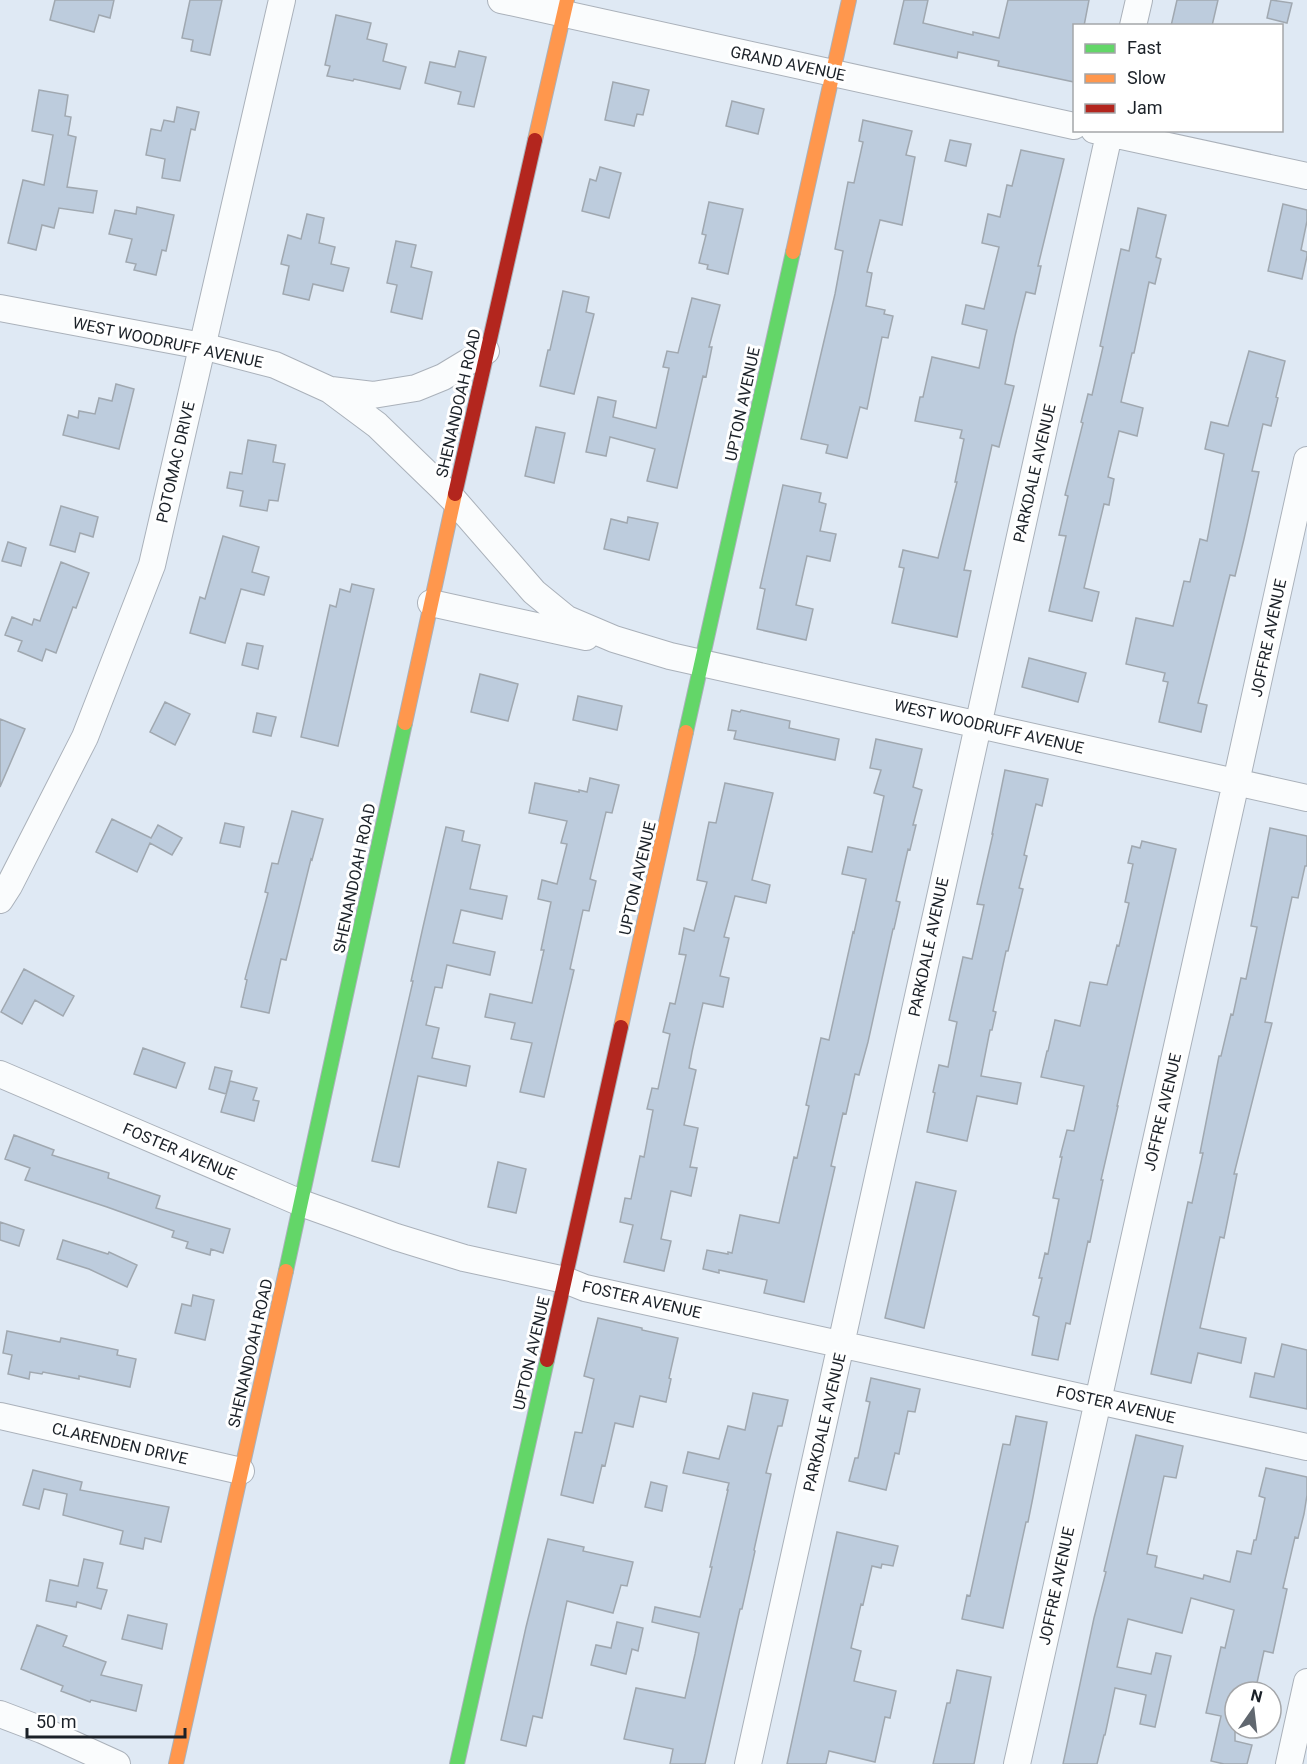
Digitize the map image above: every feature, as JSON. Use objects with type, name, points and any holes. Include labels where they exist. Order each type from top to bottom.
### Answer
[{"type":"street","name":"POTOMAC DRIVE","points":[[0,900],[85,736],[152,565],[282,0]]},
{"type":"street","name":"GRAND AVENUE","points":[[501,0],[565,7],[832,72],[1073,126]]},
{"type":"street","name":"UPTON AVENUE","points":[[457,1764],[849,0]]},
{"type":"street","points":[[1133,24],[1139,0]]},
{"type":"street","name":"SHENANDOAH ROAD","points":[[176,1764],[301,1203],[453,499],[565,7]]},
{"type":"street","points":[[1105,132],[1307,176]]},
{"type":"street","name":"PARKDALE AVENUE","points":[[748,1764],[978,724],[1105,132]]},
{"type":"street","name":"WEST WOODRUFF AVENUE","points":[[0,308],[202,346],[275,365],[330,390],[377,425],[453,499],[534,592],[567,619],[614,639],[670,656]]},
{"type":"street","name":"WEST WOODRUFF AVENUE","points":[[330,390],[373,395],[403,391],[443,377],[486,351]]},
{"type":"street","name":"JOFFRE AVENUE","points":[[1017,1764],[1307,460]]},
{"type":"street","name":"WEST WOODRUFF AVENUE","points":[[431,603],[1307,798]]},
{"type":"street","name":"FOSTER AVENUE","points":[[0,1074],[301,1203],[396,1237],[464,1258],[565,1280],[585,1287],[1307,1447]]},
{"type":"street","name":"CLARENDEN DRIVE","points":[[0,1416],[241,1471]]},
{"type":"street","points":[[1289,1764],[1307,1682]]},
{"type":"street","points":[[0,1714],[117,1764]]},
{"type":"building","points":[[55,0],[114,0],[110,18],[99,15],[94,32],[50,20]]},
{"type":"building","points":[[190,0],[222,0],[210,55],[191,51],[193,40],[182,38]]},
{"type":"building","points":[[904,0],[928,0],[923,23],[973,35],[973,32],[999,38],[1008,0],[1089,0],[1084,24],[1073,24],[1073,82],[998,66],[999,61],[958,52],[957,58],[894,44]]},
{"type":"building","points":[[1177,0],[1218,0],[1212,24],[1171,24]]},
{"type":"building","points":[[1271,0],[1292,3],[1287,23],[1267,18]]},
{"type":"building","points":[[336,15],[371,23],[367,39],[387,44],[383,61],[406,67],[400,89],[327,76],[330,66],[325,65]]},
{"type":"building","points":[[459,51],[486,57],[474,107],[458,104],[461,92],[425,83],[430,62],[455,67]]},
{"type":"building","points":[[613,82],[649,90],[643,115],[637,114],[634,126],[605,120]]},
{"type":"building","points":[[39,90],[68,95],[65,116],[71,117],[68,135],[76,137],[67,187],[97,191],[93,213],[59,208],[54,228],[42,225],[36,250],[8,243],[23,180],[44,185],[53,135],[32,131]]},
{"type":"building","points":[[732,101],[764,109],[758,134],[726,126]]},
{"type":"building","points":[[177,107],[199,112],[195,130],[191,129],[180,181],[162,178],[165,159],[146,155],[151,129],[161,131],[164,120],[174,122]]},
{"type":"building","points":[[863,120],[912,131],[906,155],[915,157],[902,225],[880,220],[867,272],[872,273],[866,306],[885,310],[884,314],[893,316],[888,338],[882,337],[867,409],[860,407],[847,458],[826,453],[828,445],[801,439],[835,294],[843,251],[835,249],[848,182],[854,183],[863,142],[859,141]]},
{"type":"building","points":[[950,140],[971,144],[966,166],[945,161]]},
{"type":"building","points":[[1021,150],[1064,159],[1038,266],[1041,266],[1035,294],[1026,292],[1015,336],[1005,384],[1014,386],[999,447],[992,445],[964,570],[971,571],[957,637],[892,623],[904,568],[899,567],[903,550],[938,558],[957,482],[955,482],[964,439],[960,438],[962,430],[915,421],[932,357],[979,368],[987,330],[962,324],[966,305],[984,309],[999,247],[982,243],[988,214],[1000,217],[1007,185],[1012,186]]},
{"type":"building","points":[[600,167],[621,173],[609,218],[582,211],[590,179],[596,181]]},
{"type":"building","points":[[709,202],[743,209],[728,274],[707,269],[708,265],[699,263],[706,235],[702,234]]},
{"type":"building","points":[[1283,204],[1307,210],[1301,250],[1307,252],[1307,256],[1302,279],[1268,271]]},
{"type":"building","points":[[137,207],[174,215],[166,251],[162,250],[156,275],[134,270],[136,264],[126,262],[132,239],[109,234],[115,210],[136,214]]},
{"type":"building","points":[[1138,208],[1166,215],[1156,257],[1161,259],[1155,284],[1149,282],[1121,402],[1143,408],[1137,436],[1119,431],[1108,477],[1114,479],[1109,505],[1104,504],[1084,588],[1099,592],[1092,621],[1049,611],[1066,536],[1059,535],[1068,496],[1065,495],[1083,423],[1081,422],[1088,394],[1092,395],[1121,249],[1129,251]]},
{"type":"building","points":[[307,214],[324,218],[319,243],[335,247],[331,264],[349,268],[343,291],[313,284],[309,300],[283,294],[289,266],[281,264],[288,235],[301,239]]},
{"type":"building","points":[[396,241],[416,245],[411,267],[432,272],[422,319],[391,312],[397,285],[387,283]]},
{"type":"building","points":[[563,291],[589,297],[586,312],[594,314],[574,394],[540,386]]},
{"type":"building","points":[[692,298],[720,305],[709,347],[712,347],[706,377],[703,376],[677,488],[647,481],[655,449],[610,437],[606,456],[586,452],[598,397],[616,401],[613,417],[656,428],[669,368],[663,367],[667,351],[678,353]]},
{"type":"building","points":[[1249,351],[1285,361],[1271,426],[1263,424],[1252,471],[1259,472],[1244,539],[1235,576],[1230,575],[1198,703],[1207,705],[1201,732],[1159,722],[1168,682],[1163,681],[1165,673],[1126,664],[1136,618],[1173,626],[1184,581],[1190,582],[1200,539],[1207,541],[1224,454],[1205,449],[1211,422],[1228,426]]},
{"type":"building","points":[[116,384],[134,389],[119,449],[63,435],[68,415],[78,418],[79,411],[95,414],[99,398],[112,401]]},
{"type":"building","points":[[536,427],[565,433],[554,483],[525,476]]},
{"type":"building","points":[[248,440],[276,445],[273,462],[285,464],[278,501],[269,500],[267,511],[240,506],[243,491],[227,488],[230,472],[242,474]]},
{"type":"building","points":[[783,485],[821,493],[819,502],[826,504],[820,531],[836,534],[830,561],[807,556],[796,605],[813,609],[806,640],[757,629],[765,589],[760,588]]},
{"type":"building","points":[[61,506],[98,517],[93,537],[80,533],[75,552],[50,545]]},
{"type":"building","points":[[628,517],[658,523],[649,560],[604,549],[611,519],[627,523]]},
{"type":"building","points":[[223,536],[259,547],[252,572],[269,577],[264,595],[241,589],[225,643],[190,633],[200,597],[205,599]]},
{"type":"building","points":[[8,542],[26,548],[21,566],[2,561]]},
{"type":"building","points":[[61,562],[89,573],[76,608],[73,607],[56,653],[46,649],[42,661],[18,651],[22,641],[5,635],[12,617],[32,625],[34,619],[40,621]]},
{"type":"building","points":[[352,584],[374,589],[338,746],[301,737],[330,605],[336,607],[340,589],[350,592]]},
{"type":"building","points":[[247,643],[263,646],[258,669],[242,665]]},
{"type":"building","points":[[1029,658],[1086,673],[1078,702],[1022,687]]},
{"type":"building","points":[[480,674],[518,684],[508,721],[471,712]]},
{"type":"building","points":[[578,696],[622,706],[617,730],[573,720]]},
{"type":"building","points":[[165,702],[190,714],[175,745],[150,732]]},
{"type":"building","points":[[732,710],[790,721],[789,728],[839,739],[835,760],[734,739],[736,731],[728,730]]},
{"type":"building","points":[[257,713],[276,717],[271,736],[253,732]]},
{"type":"building","points":[[0,719],[25,729],[0,787]]},
{"type":"building","points":[[876,739],[922,749],[913,787],[922,790],[913,825],[916,825],[896,901],[900,902],[868,1042],[859,1075],[855,1074],[846,1114],[843,1113],[831,1166],[835,1167],[804,1302],[764,1293],[767,1280],[703,1269],[707,1250],[732,1253],[740,1215],[779,1223],[794,1157],[797,1158],[809,1106],[806,1105],[821,1038],[829,1040],[866,879],[842,874],[848,847],[872,852],[884,796],[874,793],[881,770],[870,768]]},
{"type":"building","points":[[1005,770],[1048,779],[1042,806],[1036,804],[1024,855],[1027,856],[1019,888],[1023,889],[1008,951],[1006,951],[993,1011],[996,1012],[981,1076],[1021,1083],[1017,1104],[977,1096],[967,1141],[927,1132],[939,1065],[948,1067],[957,1022],[949,1020],[963,957],[972,959],[984,905],[977,904]]},
{"type":"building","points":[[590,778],[619,785],[612,813],[606,812],[590,879],[596,881],[589,911],[583,910],[570,969],[574,970],[544,1097],[520,1092],[532,1043],[511,1039],[515,1023],[485,1017],[490,994],[532,1003],[544,950],[541,950],[551,902],[538,899],[542,880],[557,884],[567,844],[561,843],[567,821],[529,813],[535,783],[587,792]]},
{"type":"building","points":[[725,783],[773,793],[752,880],[770,885],[766,903],[735,896],[724,937],[729,938],[720,976],[729,978],[723,1007],[703,1003],[689,1068],[696,1070],[684,1125],[698,1128],[690,1167],[697,1168],[691,1196],[671,1191],[661,1239],[671,1241],[664,1271],[624,1262],[633,1225],[620,1222],[625,1198],[631,1199],[640,1156],[644,1157],[653,1110],[647,1109],[652,1088],[658,1089],[670,1034],[663,1032],[670,1003],[675,1004],[686,955],[679,954],[684,928],[694,931],[707,882],[697,880],[709,822],[716,823]]},
{"type":"building","points":[[292,811],[323,819],[286,960],[281,959],[269,1013],[241,1007],[247,980],[245,979],[268,893],[265,892],[272,863],[278,864]]},
{"type":"building","points":[[112,819],[151,838],[158,825],[182,838],[172,855],[150,843],[137,872],[96,852]]},
{"type":"building","points":[[225,823],[244,827],[240,847],[220,843]]},
{"type":"building","points":[[446,827],[464,831],[462,841],[480,845],[470,889],[507,896],[502,919],[461,910],[453,943],[495,952],[490,975],[447,965],[442,988],[435,987],[426,1025],[439,1028],[432,1058],[470,1066],[466,1086],[418,1076],[399,1167],[372,1161]]},
{"type":"building","points":[[1270,828],[1307,836],[1307,866],[1305,866],[1298,898],[1292,897],[1265,1022],[1272,1023],[1234,1174],[1237,1174],[1224,1238],[1220,1237],[1200,1328],[1246,1338],[1241,1363],[1198,1353],[1191,1383],[1151,1374],[1188,1202],[1192,1203],[1203,1153],[1200,1153],[1219,1056],[1221,1056],[1231,1014],[1233,1015],[1241,978],[1246,979],[1257,927],[1251,926]]},
{"type":"building","points":[[1142,841],[1176,849],[1117,1106],[1090,1242],[1088,1241],[1070,1324],[1066,1323],[1058,1360],[1032,1355],[1039,1317],[1033,1315],[1042,1278],[1039,1278],[1045,1253],[1048,1254],[1059,1199],[1053,1198],[1062,1157],[1060,1157],[1067,1130],[1074,1131],[1084,1086],[1041,1077],[1055,1020],[1080,1026],[1090,982],[1107,985],[1129,903],[1125,902],[1133,864],[1128,863],[1132,846],[1140,848]]},
{"type":"building","points":[[24,969],[74,996],[63,1016],[35,1000],[22,1024],[1,1012]]},
{"type":"building","points":[[143,1048],[185,1063],[176,1088],[134,1074]]},
{"type":"building","points":[[215,1067],[232,1071],[226,1094],[209,1089]]},
{"type":"building","points":[[230,1081],[257,1088],[253,1100],[259,1101],[254,1121],[221,1112]]},
{"type":"building","points":[[14,1135],[54,1150],[52,1155],[109,1173],[108,1178],[160,1196],[156,1208],[230,1229],[223,1253],[211,1249],[210,1255],[186,1248],[188,1242],[172,1237],[174,1231],[25,1180],[30,1168],[5,1159]]},
{"type":"building","points":[[498,1162],[526,1169],[516,1213],[488,1207]]},
{"type":"building","points":[[916,1182],[956,1191],[924,1328],[885,1318]]},
{"type":"building","points":[[0,1222],[24,1230],[19,1246],[0,1240]]},
{"type":"building","points":[[63,1240],[108,1254],[109,1252],[137,1265],[127,1287],[89,1269],[57,1259]]},
{"type":"building","points":[[193,1295],[214,1300],[205,1340],[175,1333],[182,1304],[191,1306]]},
{"type":"building","points":[[598,1318],[678,1338],[666,1402],[640,1396],[633,1427],[615,1423],[593,1503],[561,1495],[575,1432],[582,1433],[594,1379],[584,1376]]},
{"type":"building","points":[[7,1331],[60,1342],[61,1338],[118,1350],[117,1355],[136,1359],[130,1387],[79,1376],[79,1379],[43,1372],[42,1374],[30,1372],[29,1379],[8,1374],[12,1355],[3,1353]]},
{"type":"building","points":[[1282,1344],[1307,1350],[1307,1409],[1250,1397],[1255,1373],[1274,1377]]},
{"type":"building","points":[[871,1378],[920,1389],[915,1412],[908,1411],[899,1454],[895,1453],[886,1490],[849,1481],[855,1458],[858,1458],[870,1402],[866,1401]]},
{"type":"building","points":[[753,1393],[788,1400],[782,1426],[778,1426],[766,1473],[771,1474],[755,1551],[705,1764],[670,1764],[673,1749],[624,1739],[636,1688],[685,1698],[695,1654],[699,1633],[652,1622],[655,1607],[700,1617],[729,1483],[683,1473],[688,1452],[719,1459],[728,1426],[745,1430]]},
{"type":"building","points":[[1016,1416],[1047,1422],[1028,1522],[1026,1522],[1003,1628],[962,1619],[967,1595],[970,1596],[1003,1444],[1010,1445]]},
{"type":"building","points":[[1136,1435],[1183,1446],[1176,1478],[1164,1476],[1147,1554],[1157,1556],[1155,1567],[1203,1579],[1204,1575],[1230,1582],[1237,1551],[1251,1554],[1265,1498],[1259,1496],[1266,1468],[1307,1477],[1304,1514],[1298,1538],[1295,1537],[1283,1588],[1287,1589],[1273,1653],[1264,1651],[1258,1680],[1223,1680],[1223,1740],[1235,1740],[1252,1745],[1247,1764],[1224,1764],[1211,1761],[1221,1716],[1206,1713],[1221,1647],[1225,1648],[1234,1610],[1191,1598],[1182,1633],[1128,1619],[1117,1667],[1151,1674],[1156,1653],[1171,1656],[1155,1727],[1140,1724],[1146,1695],[1115,1688],[1097,1764],[1063,1764],[1106,1572],[1104,1571]]},
{"type":"building","points":[[33,1470],[82,1482],[80,1490],[169,1507],[161,1542],[145,1538],[143,1549],[120,1544],[123,1531],[63,1515],[67,1494],[44,1489],[39,1509],[23,1505]]},
{"type":"building","points":[[651,1482],[667,1486],[662,1511],[645,1507]]},
{"type":"building","points":[[837,1532],[898,1546],[893,1566],[882,1564],[881,1568],[872,1566],[851,1648],[861,1651],[854,1681],[896,1691],[890,1718],[885,1717],[875,1762],[829,1751],[826,1764],[787,1764]]},
{"type":"building","points":[[548,1539],[584,1547],[583,1551],[633,1562],[627,1586],[621,1585],[613,1613],[567,1601],[542,1718],[533,1716],[526,1746],[501,1740]]},
{"type":"building","points":[[84,1559],[103,1563],[97,1588],[107,1590],[101,1609],[77,1602],[76,1607],[46,1601],[50,1580],[78,1586]]},
{"type":"building","points":[[128,1615],[167,1624],[162,1649],[122,1639]]},
{"type":"building","points":[[617,1622],[643,1628],[638,1651],[632,1649],[626,1674],[591,1665],[596,1645],[611,1648]]},
{"type":"building","points":[[37,1625],[67,1636],[63,1646],[106,1662],[101,1675],[142,1685],[136,1711],[91,1700],[90,1702],[61,1691],[63,1686],[21,1669]]},
{"type":"building","points":[[957,1670],[991,1677],[974,1764],[933,1764],[947,1703],[950,1703]]},
{"type":"traffic: fast","points":[[686,732],[793,252]]},
{"type":"traffic: fast","points":[[286,1271],[405,723]]},
{"type":"traffic: fast","points":[[457,1764],[547,1360]]},
{"type":"traffic: slow","points":[[535,140],[567,0]]},
{"type":"traffic: slow","points":[[793,252],[849,0]]},
{"type":"traffic: slow","points":[[405,723],[455,494]]},
{"type":"traffic: slow","points":[[621,1027],[686,732]]},
{"type":"traffic: slow","points":[[176,1764],[286,1271]]},
{"type":"traffic: jam","points":[[455,494],[535,140]]},
{"type":"traffic: jam","points":[[547,1360],[621,1027]]}]
